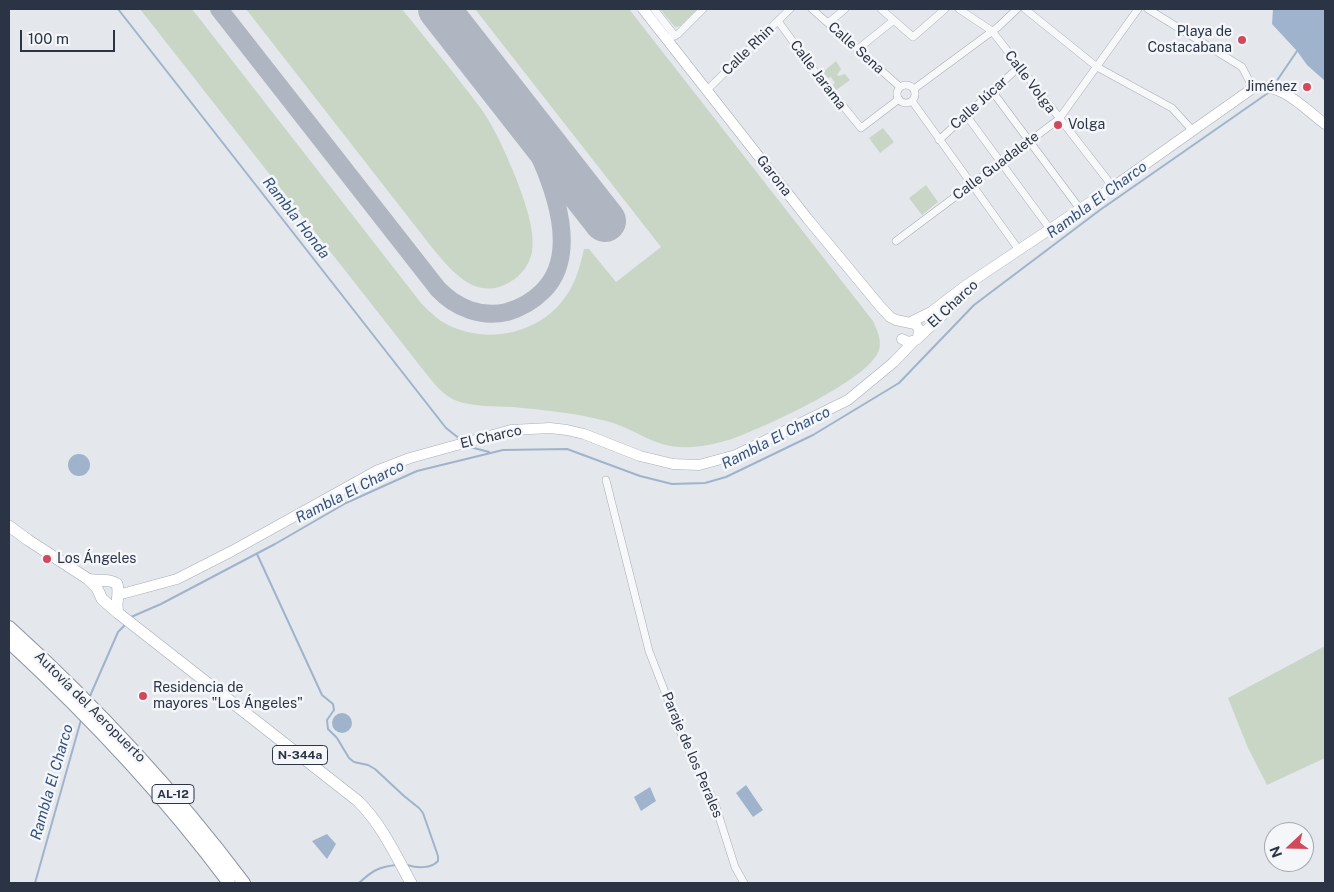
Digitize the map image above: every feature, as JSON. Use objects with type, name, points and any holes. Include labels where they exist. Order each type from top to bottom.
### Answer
[{"type":"highway","name":"Autovía del Aeropuerto","points":[[9,627],[78,700]]},
{"type":"highway","name":"Autovía del Aeropuerto","points":[[9,642],[138,754],[180,802],[244,883]]},
{"type":"highway","name":"Autovía del Aeropuerto","points":[[94,715],[191,833],[229,883]]},
{"type":"main road","name":"Garona","points":[[643,9],[671,38],[679,56],[801,210],[884,310]]},
{"type":"main road","points":[[1253,88],[1261,86],[1277,89],[1325,124]]},
{"type":"main road","name":"El Charco","points":[[908,322],[931,312],[965,286],[1113,187],[1253,88]]},
{"type":"main road","name":"El Charco","points":[[117,592],[168,583],[188,574],[376,471],[410,458],[511,430],[550,428],[567,430],[584,434],[640,456],[672,464],[699,465],[736,455],[848,400],[898,357],[988,271]]},
{"type":"main road","points":[[884,310],[896,320],[918,326],[919,332],[916,339],[908,342],[901,338],[884,310]]},
{"type":"main road","points":[[898,357],[902,348],[900,328],[908,322]]},
{"type":"main road","name":"N-344a","points":[[9,526],[101,586],[99,596],[118,613],[358,801],[385,835],[411,883]]},
{"type":"main road","points":[[101,586],[113,581],[117,592],[116,607],[118,613]]},
{"type":"main road","points":[[106,601],[112,601],[117,592]]},
{"type":"street","points":[[654,9],[671,38],[703,9]]},
{"type":"street","name":"Calle Rhin","points":[[707,90],[790,9]]},
{"type":"street","name":"Calle Sena","points":[[812,9],[900,88]]},
{"type":"street","points":[[828,23],[845,9]]},
{"type":"street","points":[[882,9],[914,37],[945,9]]},
{"type":"street","name":"Calle Volga","points":[[959,9],[992,31],[1113,187]]},
{"type":"street","points":[[914,88],[992,31],[1017,9]]},
{"type":"street","points":[[1024,9],[1097,66],[1172,108],[1193,131]]},
{"type":"street","name":"Calle Guadalete","points":[[896,241],[1059,119],[1138,9]]},
{"type":"street","points":[[1148,9],[1242,67],[1253,88]]},
{"type":"street","points":[[858,49],[894,20]]},
{"type":"street","name":"Calle Jarama","points":[[778,21],[816,73],[861,128],[899,99]]},
{"type":"street","name":"Calle Júcar","points":[[938,140],[1019,67]]},
{"type":"street","points":[[906,85],[914,88],[915,97],[912,101],[904,103],[899,99],[897,94],[900,88],[906,85]]},
{"type":"street","points":[[992,91],[1080,209]]},
{"type":"street","points":[[912,101],[938,140],[1019,250]]},
{"type":"street","points":[[966,116],[1050,229]]},
{"type":"street","name":"Paraje de los Perales","points":[[606,480],[649,651],[682,736],[715,804],[735,867],[744,883]]},
{"type":"green space","points":[[140,9],[192,9],[421,303],[441,321],[457,329],[491,335],[525,328],[555,310],[572,285],[584,249],[589,249],[616,282],[661,247],[475,9],[629,9],[873,321],[879,339],[879,350],[871,362],[856,375],[813,402],[732,439],[697,447],[667,445],[606,421],[583,416],[525,408],[477,405],[452,399],[424,371]]},
{"type":"green space","points":[[246,9],[402,9],[482,110],[495,132],[517,180],[530,222],[533,243],[529,261],[521,273],[510,282],[497,287],[486,288],[475,286],[455,273],[430,245]]},
{"type":"green space","points":[[660,9],[697,9],[680,26],[675,27]]},
{"type":"green space","points":[[836,61],[841,69],[837,75],[845,74],[850,80],[836,90],[833,85],[835,83],[831,77],[828,78],[823,72]]},
{"type":"green space","points":[[883,128],[894,142],[880,153],[869,138]]},
{"type":"green space","points":[[926,185],[938,202],[922,215],[909,198]]},
{"type":"green space","points":[[1325,646],[1325,758],[1267,785],[1248,748],[1228,698]]},
{"type":"water","points":[[1273,9],[1325,9],[1325,81],[1307,65],[1272,24]]},
{"type":"water","points":[[79,454],[87,457],[90,465],[87,473],[79,476],[71,473],[68,465],[71,457]]},
{"type":"water","points":[[342,713],[349,716],[352,723],[349,730],[342,733],[335,730],[332,723],[335,716]]},
{"type":"water","points":[[746,785],[763,810],[753,817],[736,793]]},
{"type":"water","points":[[650,787],[656,801],[641,811],[634,797]]},
{"type":"water","points":[[327,834],[336,844],[327,859],[312,841]]},
{"type":"waterway","name":"Rambla Honda","points":[[118,9],[446,428],[460,439]]},
{"type":"waterway","name":"Rambla El Charco","points":[[1274,85],[1297,51]]},
{"type":"waterway","name":"Rambla El Charco","points":[[131,617],[161,604],[275,544],[346,503],[417,471],[503,450],[567,449],[640,476],[672,484],[705,483],[726,477],[813,435],[899,383],[974,305],[1100,210],[1268,93]]},
{"type":"waterway","name":"Rambla Honda","points":[[470,447],[489,452]]},
{"type":"waterway","points":[[257,554],[322,695],[333,704],[334,710],[327,720],[328,729],[337,738],[349,758],[354,762],[368,765],[375,769],[423,813],[438,861],[435,864],[424,867],[407,865]]},
{"type":"waterway","name":"Rambla El Charco","points":[[90,696],[118,632],[125,625]]},
{"type":"waterway","name":"Rambla El Charco","points":[[35,883],[81,720]]},
{"type":"waterway","points":[[359,883],[376,870],[396,865]]},
{"type":"taxiway","points":[[219,9],[438,289],[461,306],[488,314],[507,312],[522,306],[543,291],[556,272],[561,249],[561,224],[555,198],[536,147],[514,105]]},
{"type":"runway","points":[[439,9],[605,221]]},
{"type":"place","name":"Playa de Costacabana","points":[[1242,40]]},
{"type":"place","name":"Jiménez","points":[[1307,87]]},
{"type":"place","name":"Volga","points":[[1058,125]]},
{"type":"place","name":"Los Ángeles","points":[[47,559]]},
{"type":"place","name":"Residencia de mayores \"Los Ángeles\"","points":[[143,696]]}]
